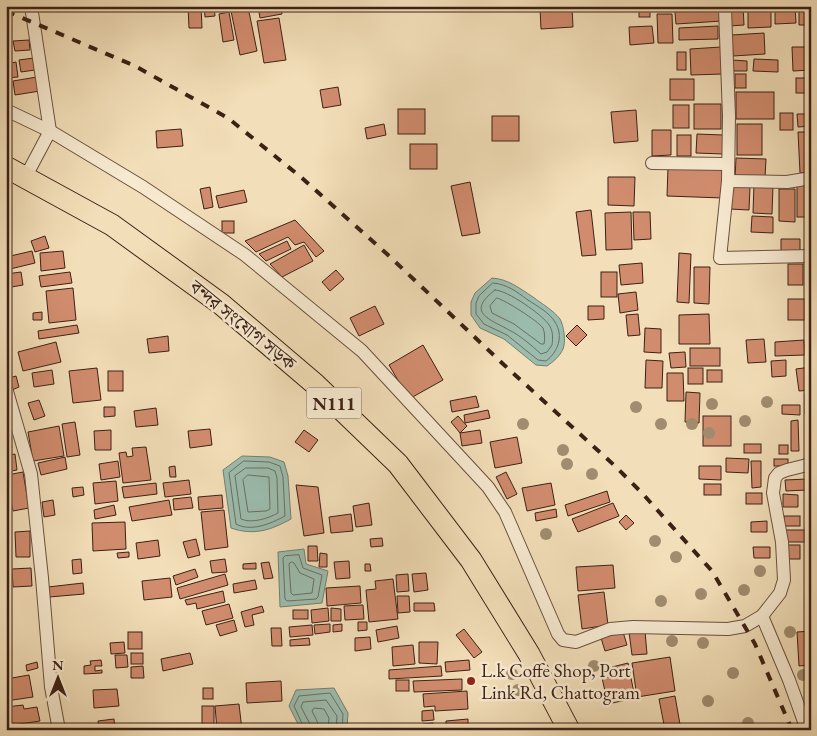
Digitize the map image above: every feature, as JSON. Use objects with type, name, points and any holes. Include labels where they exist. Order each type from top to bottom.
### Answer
[{"type":"highway","name":"বন্দর সংযোগ সড়ক","points":[[6,167],[112,225],[221,304],[315,384],[398,464],[471,560],[529,654],[569,730]]},
{"type":"street","points":[[25,178],[50,131],[31,6]]},
{"type":"street","points":[[723,6],[725,9],[729,116],[728,181],[720,258],[811,256]]},
{"type":"street","points":[[6,110],[50,131],[143,187],[245,255],[362,352],[488,487],[505,512],[558,634],[563,640],[576,642],[610,630],[632,627],[728,629],[745,626],[762,616],[780,593],[784,580],[782,542],[774,493],[775,478],[779,473],[811,464]]},
{"type":"street","points":[[652,162],[728,164]]},
{"type":"street","points":[[728,181],[787,182],[811,178]]},
{"type":"street","points":[[6,388],[31,474],[51,687],[59,730]]},
{"type":"street","points":[[762,616],[789,680],[807,730]]},
{"type":"water","points":[[492,278],[503,280],[518,287],[547,307],[560,319],[563,326],[564,346],[562,352],[547,366],[536,365],[504,339],[480,328],[471,315],[471,302],[475,293]]},
{"type":"water","points":[[242,456],[270,457],[284,462],[288,476],[291,519],[262,531],[247,532],[231,528],[223,470]]},
{"type":"water","points":[[304,549],[306,564],[328,571],[322,603],[280,607],[278,552]]},
{"type":"water","points":[[334,688],[348,713],[347,728],[345,730],[301,730],[289,706],[296,690]]},
{"type":"building","points":[[163,6],[183,6],[183,9],[163,10]]},
{"type":"building","points":[[188,6],[201,6],[202,28],[189,28]]},
{"type":"building","points":[[204,6],[214,6],[215,16],[205,17]]},
{"type":"building","points":[[258,6],[281,6],[282,14],[260,18]]},
{"type":"building","points":[[572,6],[573,27],[541,29],[540,7]]},
{"type":"building","points":[[729,6],[743,6],[744,25],[729,26]]},
{"type":"building","points":[[748,6],[771,6],[771,27],[748,28]]},
{"type":"building","points":[[775,6],[795,6],[796,23],[775,24]]},
{"type":"building","points":[[799,6],[808,6],[809,25],[799,25]]},
{"type":"building","points":[[248,7],[257,51],[240,55],[231,11]]},
{"type":"building","points":[[639,8],[650,8],[650,17],[639,17]]},
{"type":"building","points":[[721,10],[722,21],[676,24],[675,12]]},
{"type":"building","points":[[229,12],[234,40],[223,42],[219,14]]},
{"type":"building","points":[[657,14],[672,14],[673,43],[658,43]]},
{"type":"building","points":[[279,18],[286,60],[264,63],[257,21]]},
{"type":"building","points":[[652,26],[654,43],[630,45],[629,27]]},
{"type":"building","points":[[718,26],[718,39],[679,40],[679,28]]},
{"type":"building","points":[[764,33],[765,54],[733,56],[732,35]]},
{"type":"building","points":[[29,40],[30,50],[15,51],[13,41]]},
{"type":"building","points":[[721,47],[723,74],[691,75],[690,49]]},
{"type":"building","points":[[792,47],[811,47],[811,70],[793,71]]},
{"type":"building","points":[[677,52],[686,52],[686,70],[677,70]]},
{"type":"building","points":[[34,58],[35,70],[21,72],[19,60]]},
{"type":"building","points":[[754,59],[778,60],[778,72],[753,71]]},
{"type":"building","points":[[732,60],[747,61],[747,71],[731,71]]},
{"type":"building","points":[[16,62],[18,77],[6,78],[6,64]]},
{"type":"building","points":[[735,74],[746,74],[746,88],[735,88]]},
{"type":"building","points":[[37,77],[40,91],[15,95],[13,81]]},
{"type":"building","points":[[796,78],[811,78],[811,93],[796,93]]},
{"type":"building","points":[[670,79],[694,79],[694,100],[670,100]]},
{"type":"building","points":[[338,87],[341,105],[323,108],[320,90]]},
{"type":"building","points":[[736,92],[774,92],[774,119],[736,119]]},
{"type":"building","points":[[694,104],[721,104],[721,129],[694,129]]},
{"type":"building","points":[[673,105],[689,105],[689,128],[673,128]]},
{"type":"building","points":[[398,109],[425,109],[425,134],[398,134]]},
{"type":"building","points":[[636,110],[638,141],[614,143],[611,112]]},
{"type":"building","points":[[780,113],[793,113],[793,130],[780,130]]},
{"type":"building","points":[[797,114],[811,114],[811,126],[798,127]]},
{"type":"building","points":[[492,116],[519,116],[519,141],[492,141]]},
{"type":"building","points":[[384,124],[386,135],[367,139],[365,128]]},
{"type":"building","points":[[737,124],[762,124],[762,155],[737,155]]},
{"type":"building","points":[[181,129],[183,146],[157,148],[156,131]]},
{"type":"building","points":[[652,130],[671,130],[671,155],[652,156]]},
{"type":"building","points":[[798,132],[811,132],[811,172],[800,173]]},
{"type":"building","points":[[697,134],[723,135],[723,154],[696,153]]},
{"type":"building","points":[[677,135],[691,135],[691,156],[677,156]]},
{"type":"building","points":[[410,144],[437,144],[437,169],[410,169]]},
{"type":"building","points":[[736,158],[766,159],[765,178],[735,178]]},
{"type":"building","points":[[668,167],[724,168],[723,198],[667,196]]},
{"type":"building","points":[[608,177],[635,177],[634,206],[608,205]]},
{"type":"building","points":[[470,182],[480,233],[462,236],[451,186]]},
{"type":"building","points":[[797,183],[811,183],[811,217],[797,217]]},
{"type":"building","points":[[754,184],[773,185],[772,214],[753,213]]},
{"type":"building","points":[[731,186],[750,187],[749,210],[730,209]]},
{"type":"building","points":[[210,187],[213,207],[204,209],[200,189]]},
{"type":"building","points":[[779,189],[795,189],[795,222],[779,221]]},
{"type":"building","points":[[244,190],[247,202],[219,208],[216,196]]},
{"type":"building","points":[[591,210],[596,255],[582,256],[576,212]]},
{"type":"building","points":[[631,212],[632,249],[606,250],[605,213]]},
{"type":"building","points":[[633,212],[650,212],[651,239],[634,240]]},
{"type":"building","points":[[752,216],[773,217],[773,233],[751,232]]},
{"type":"building","points":[[295,220],[324,251],[316,257],[304,242],[295,245],[288,237],[256,252],[245,241]]},
{"type":"building","points":[[222,221],[234,221],[234,233],[222,233]]},
{"type":"building","points":[[45,236],[49,248],[35,252],[31,241]]},
{"type":"building","points":[[781,239],[800,239],[800,252],[781,253]]},
{"type":"building","points":[[287,241],[291,249],[266,261],[259,254]]},
{"type":"building","points":[[304,245],[313,261],[282,277],[270,264]]},
{"type":"building","points":[[32,251],[35,263],[6,270],[6,257]]},
{"type":"building","points":[[63,251],[65,268],[41,271],[40,253]]},
{"type":"building","points":[[679,253],[691,254],[689,303],[677,302]]},
{"type":"building","points":[[642,263],[643,283],[621,285],[619,265]]},
{"type":"building","points":[[788,264],[803,264],[803,285],[788,285]]},
{"type":"building","points":[[694,267],[710,267],[709,304],[694,303]]},
{"type":"building","points":[[336,270],[344,279],[330,291],[322,282]]},
{"type":"building","points":[[21,272],[23,285],[6,288],[6,274]]},
{"type":"building","points":[[70,272],[72,283],[41,287],[39,276]]},
{"type":"building","points":[[601,272],[617,272],[617,297],[601,297]]},
{"type":"building","points":[[73,288],[76,320],[49,323],[46,291]]},
{"type":"building","points":[[636,292],[638,310],[620,313],[618,294]]},
{"type":"building","points":[[788,299],[805,299],[805,320],[788,320]]},
{"type":"building","points":[[375,306],[384,324],[359,336],[350,318]]},
{"type":"building","points":[[588,306],[604,306],[604,319],[588,320]]},
{"type":"building","points":[[42,312],[42,320],[33,320],[33,313]]},
{"type":"building","points":[[638,314],[640,335],[628,336],[626,315]]},
{"type":"building","points":[[709,314],[710,344],[679,344],[679,315]]},
{"type":"building","points":[[77,325],[79,333],[39,339],[38,331]]},
{"type":"building","points":[[577,325],[587,335],[576,346],[566,336]]},
{"type":"building","points":[[645,328],[661,329],[661,353],[644,352]]},
{"type":"building","points":[[168,336],[169,351],[149,353],[147,339]]},
{"type":"building","points":[[764,339],[766,362],[748,363],[746,340]]},
{"type":"building","points":[[804,340],[805,355],[775,356],[775,342]]},
{"type":"building","points":[[56,342],[61,362],[23,371],[18,352]]},
{"type":"building","points":[[423,345],[443,380],[409,399],[389,365]]},
{"type":"building","points":[[690,348],[720,348],[720,366],[690,366]]},
{"type":"building","points":[[685,352],[686,367],[671,368],[669,353]]},
{"type":"building","points":[[646,360],[663,361],[662,388],[645,388]]},
{"type":"building","points":[[786,360],[786,376],[772,377],[771,361]]},
{"type":"building","points":[[811,367],[811,390],[799,391],[796,369]]},
{"type":"building","points":[[97,368],[101,400],[73,403],[69,371]]},
{"type":"building","points":[[688,368],[703,368],[703,384],[688,384]]},
{"type":"building","points":[[52,370],[54,384],[34,387],[32,373]]},
{"type":"building","points":[[707,370],[722,370],[722,382],[707,382]]},
{"type":"building","points":[[108,371],[123,371],[123,391],[108,391]]},
{"type":"building","points":[[667,373],[683,373],[684,401],[667,401]]},
{"type":"building","points":[[16,376],[19,387],[12,390],[9,378]]},
{"type":"building","points":[[686,392],[700,393],[699,423],[685,422]]},
{"type":"building","points":[[805,394],[811,394],[811,414],[805,414]]},
{"type":"building","points":[[476,396],[479,407],[452,412],[450,401]]},
{"type":"building","points":[[39,400],[45,416],[34,420],[28,403]]},
{"type":"building","points":[[782,405],[800,405],[800,415],[782,414]]},
{"type":"building","points":[[104,407],[115,407],[115,416],[104,417]]},
{"type":"building","points":[[156,408],[158,425],[136,427],[134,411]]},
{"type":"building","points":[[488,410],[490,418],[465,423],[464,415]]},
{"type":"building","points":[[458,416],[467,426],[460,433],[451,422]]},
{"type":"building","points":[[703,416],[731,416],[731,446],[703,446]]},
{"type":"building","points":[[798,420],[799,451],[791,451],[791,421]]},
{"type":"building","points":[[75,422],[80,455],[67,457],[62,424]]},
{"type":"building","points":[[807,424],[811,424],[811,451],[806,451]]},
{"type":"building","points":[[59,426],[64,456],[33,461],[28,432]]},
{"type":"building","points":[[210,429],[212,445],[190,448],[188,431]]},
{"type":"building","points":[[111,430],[111,450],[95,450],[94,431]]},
{"type":"building","points":[[304,430],[318,440],[309,452],[295,442]]},
{"type":"building","points":[[480,430],[482,443],[462,446],[460,433]]},
{"type":"building","points":[[9,433],[12,448],[6,449],[6,434]]},
{"type":"building","points":[[517,437],[522,463],[495,468],[490,442]]},
{"type":"building","points":[[744,444],[761,444],[761,453],[744,453]]},
{"type":"building","points":[[779,445],[788,445],[788,454],[779,454]]},
{"type":"building","points":[[146,447],[151,480],[123,483],[119,453],[126,452],[127,457],[133,456],[132,448]]},
{"type":"building","points":[[15,454],[17,470],[6,472],[6,456]]},
{"type":"building","points":[[65,457],[67,469],[41,475],[38,463]]},
{"type":"building","points":[[726,458],[749,459],[748,473],[726,472]]},
{"type":"building","points":[[774,459],[788,459],[788,466],[774,466]]},
{"type":"building","points":[[118,461],[120,477],[101,480],[99,464]]},
{"type":"building","points":[[751,461],[761,461],[761,487],[752,488]]},
{"type":"building","points":[[175,466],[176,477],[170,477],[169,467]]},
{"type":"building","points":[[699,466],[721,466],[721,480],[699,479]]},
{"type":"building","points":[[23,472],[29,508],[13,511],[7,475]]},
{"type":"building","points":[[506,472],[517,494],[507,499],[496,477]]},
{"type":"building","points":[[807,479],[807,490],[786,491],[785,480]]},
{"type":"building","points":[[189,480],[191,494],[165,497],[163,483]]},
{"type":"building","points":[[116,481],[118,501],[95,504],[93,483]]},
{"type":"building","points":[[156,483],[157,494],[124,498],[122,487]]},
{"type":"building","points":[[551,483],[555,505],[527,511],[522,488]]},
{"type":"building","points":[[704,484],[721,484],[721,495],[704,495]]},
{"type":"building","points":[[296,485],[318,487],[324,533],[304,536]]},
{"type":"building","points":[[83,487],[84,495],[73,497],[72,488]]},
{"type":"building","points":[[607,491],[610,502],[568,516],[565,505]]},
{"type":"building","points":[[746,493],[762,493],[762,504],[746,504]]},
{"type":"building","points":[[783,494],[798,495],[798,507],[783,507]]},
{"type":"building","points":[[222,495],[223,508],[199,510],[198,497]]},
{"type":"building","points":[[191,497],[193,508],[174,510],[173,499]]},
{"type":"building","points":[[53,500],[55,515],[44,517],[42,502]]},
{"type":"building","points":[[169,500],[172,515],[132,521],[129,507]]},
{"type":"building","points":[[369,503],[372,525],[356,527],[353,506]]},
{"type":"building","points":[[613,503],[619,516],[578,532],[572,519]]},
{"type":"building","points":[[114,505],[116,515],[95,519],[94,510]]},
{"type":"building","points":[[556,509],[557,517],[536,521],[535,513]]},
{"type":"building","points":[[224,510],[228,547],[205,550],[201,512]]},
{"type":"building","points":[[351,514],[353,531],[331,533],[329,517]]},
{"type":"building","points":[[626,515],[634,523],[626,530],[619,522]]},
{"type":"building","points":[[784,516],[800,516],[800,526],[784,526]]},
{"type":"building","points":[[767,521],[767,532],[751,532],[751,522]]},
{"type":"building","points":[[125,522],[126,549],[93,551],[92,523]]},
{"type":"building","points":[[784,530],[805,530],[805,542],[784,542]]},
{"type":"building","points":[[30,531],[30,557],[16,557],[15,532]]},
{"type":"building","points":[[382,538],[383,546],[371,547],[370,539]]},
{"type":"building","points":[[196,539],[200,555],[188,558],[183,542]]},
{"type":"building","points":[[158,540],[160,556],[138,559],[136,543]]},
{"type":"building","points":[[786,545],[800,545],[800,559],[786,559]]},
{"type":"building","points":[[308,546],[317,546],[318,561],[308,561]]},
{"type":"building","points":[[753,547],[770,547],[770,558],[754,558]]},
{"type":"building","points":[[129,552],[129,557],[118,558],[117,553]]},
{"type":"building","points":[[320,553],[327,554],[327,567],[319,567]]},
{"type":"building","points":[[81,559],[82,573],[73,574],[72,560]]},
{"type":"building","points":[[225,559],[227,572],[212,573],[210,561]]},
{"type":"building","points":[[349,561],[350,578],[336,579],[334,562]]},
{"type":"building","points":[[269,562],[273,578],[264,579],[261,563]]},
{"type":"building","points":[[256,563],[256,569],[243,569],[243,564]]},
{"type":"building","points":[[365,564],[370,564],[371,571],[365,571]]},
{"type":"building","points":[[613,565],[615,588],[578,591],[576,567]]},
{"type":"building","points":[[31,568],[32,586],[13,587],[12,569]]},
{"type":"building","points":[[195,569],[198,577],[176,585],[173,576]]},
{"type":"building","points":[[426,573],[428,590],[414,592],[412,574]]},
{"type":"building","points":[[225,574],[228,585],[180,599],[177,588]]},
{"type":"building","points":[[408,574],[409,591],[397,592],[396,575]]},
{"type":"building","points":[[170,578],[172,597],[144,600],[142,581]]},
{"type":"building","points":[[393,579],[398,619],[369,622],[366,590],[376,589],[375,581]]},
{"type":"building","points":[[255,580],[257,589],[234,593],[233,584]]},
{"type":"building","points":[[83,583],[84,594],[49,597],[48,587]]},
{"type":"building","points":[[360,586],[361,603],[327,606],[326,588]]},
{"type":"building","points":[[223,591],[225,602],[197,609],[196,603],[187,605],[185,600]]},
{"type":"building","points":[[604,592],[608,625],[582,629],[578,595]]},
{"type":"building","points":[[397,596],[409,596],[410,612],[398,613]]},
{"type":"building","points":[[414,603],[434,603],[435,611],[414,611]]},
{"type":"building","points":[[229,604],[233,618],[206,625],[202,611]]},
{"type":"building","points":[[363,605],[364,619],[345,620],[344,606]]},
{"type":"building","points":[[262,606],[264,612],[252,615],[254,625],[245,627],[241,612]]},
{"type":"building","points":[[328,608],[329,621],[312,623],[311,610]]},
{"type":"building","points":[[331,608],[341,609],[341,621],[331,621]]},
{"type":"building","points":[[293,610],[308,610],[308,619],[293,619]]},
{"type":"building","points":[[234,620],[237,631],[220,636],[216,625]]},
{"type":"building","points":[[358,622],[367,622],[367,630],[358,631]]},
{"type":"building","points":[[330,624],[330,632],[315,634],[314,625]]},
{"type":"building","points":[[342,624],[342,631],[333,632],[333,625]]},
{"type":"building","points":[[312,625],[313,635],[290,637],[289,627]]},
{"type":"building","points":[[397,626],[399,638],[378,642],[376,630]]},
{"type":"building","points":[[271,628],[281,628],[282,646],[272,646]]},
{"type":"building","points":[[464,629],[482,652],[474,658],[456,635]]},
{"type":"building","points":[[645,631],[647,654],[632,655],[629,632]]},
{"type":"building","points":[[811,631],[811,665],[799,666],[797,632]]},
{"type":"building","points":[[128,632],[142,632],[142,649],[128,649]]},
{"type":"building","points":[[623,632],[627,645],[605,651],[601,638]]},
{"type":"building","points":[[370,637],[371,649],[355,651],[355,638]]},
{"type":"building","points":[[309,638],[310,645],[290,646],[290,640]]},
{"type":"building","points":[[124,642],[125,653],[111,654],[110,643]]},
{"type":"building","points":[[419,642],[438,642],[437,664],[419,663]]},
{"type":"building","points":[[413,645],[415,664],[393,666],[392,647]]},
{"type":"building","points":[[131,653],[143,653],[143,664],[131,664]]},
{"type":"building","points":[[190,653],[193,664],[163,671],[161,659]]},
{"type":"building","points":[[115,655],[127,655],[128,667],[116,668]]},
{"type":"building","points":[[670,657],[675,691],[637,697],[632,663]]},
{"type":"building","points":[[101,660],[102,666],[95,666],[95,671],[102,670],[102,673],[84,674],[84,666],[91,665],[90,661]]},
{"type":"building","points":[[469,660],[470,670],[446,672],[445,662]]},
{"type":"building","points":[[37,662],[38,668],[27,671],[26,665]]},
{"type":"building","points":[[628,663],[635,698],[608,704],[602,678],[614,676],[612,667]]},
{"type":"building","points":[[143,666],[144,678],[131,678],[131,667]]},
{"type":"building","points":[[441,666],[442,676],[389,679],[389,670]]},
{"type":"building","points":[[29,675],[33,697],[6,701],[6,679]]},
{"type":"building","points":[[462,679],[462,690],[414,692],[413,681]]},
{"type":"building","points":[[396,680],[409,680],[409,691],[396,691]]},
{"type":"building","points":[[281,681],[282,701],[247,703],[246,683]]},
{"type":"building","points":[[203,688],[213,688],[213,699],[203,699]]},
{"type":"building","points":[[117,689],[119,706],[94,708],[93,690]]},
{"type":"building","points":[[467,691],[468,709],[435,711],[435,706],[424,707],[423,694]]},
{"type":"building","points":[[675,696],[681,730],[665,730],[659,699]]},
{"type":"building","points":[[239,704],[242,730],[217,730],[215,706]]},
{"type":"building","points":[[23,705],[24,709],[37,707],[40,721],[6,726],[6,707]]},
{"type":"building","points":[[202,706],[214,706],[214,730],[202,730]]},
{"type":"building","points":[[433,710],[434,720],[422,721],[422,711]]},
{"type":"building","points":[[114,719],[115,730],[99,730],[98,721]]},
{"type":"building","points":[[468,719],[468,730],[446,730],[446,721]]},
{"type":"building","points":[[433,723],[433,730],[424,730],[423,724]]},
{"type":"building","points":[[284,726],[285,730],[258,730],[258,729]]},
{"type":"railway","points":[[6,11],[135,66],[228,118],[302,178],[387,254],[502,363],[615,466],[642,493],[712,571],[755,644],[792,730]]},
{"type":"place","name":"L.k Coffe Shop, Port Link Rd, Chattogram","points":[[471,681]]}]
